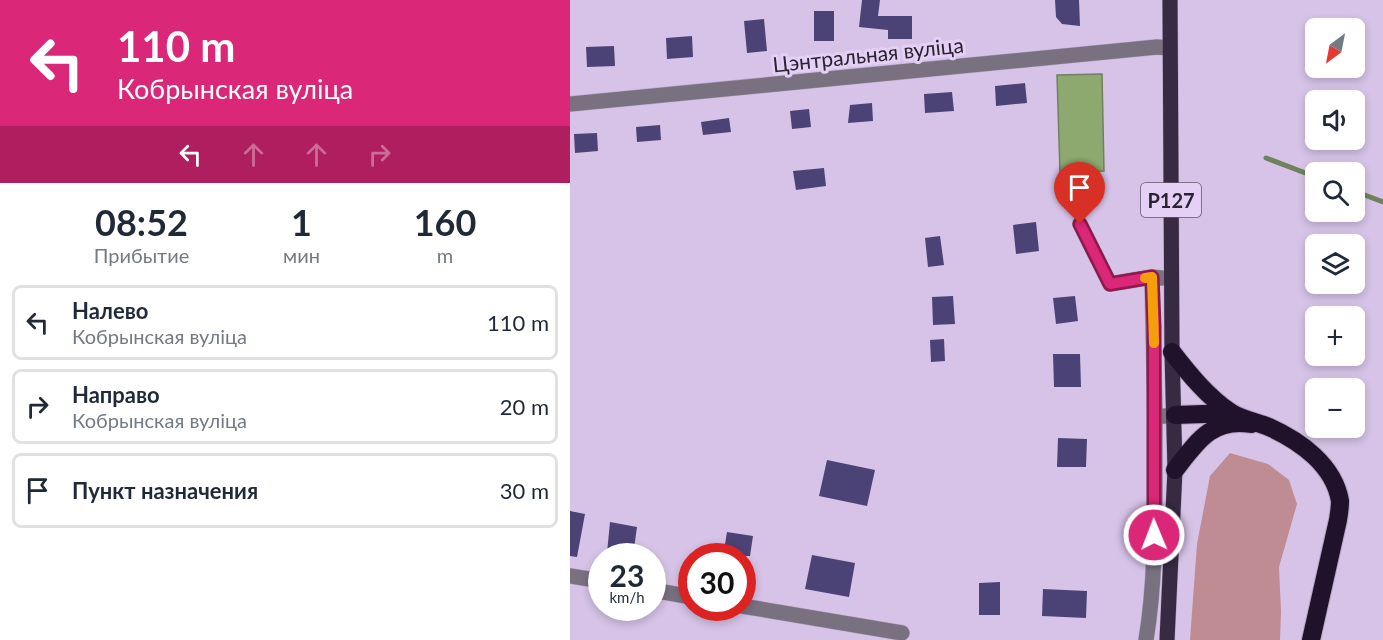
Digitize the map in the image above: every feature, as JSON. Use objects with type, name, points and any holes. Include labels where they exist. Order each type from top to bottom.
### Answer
[{"type":"highway","points":[[1172,352],[1188,374],[1232,413],[1270,428],[1302,445],[1328,471],[1340,501],[1338,520],[1311,640]]},
{"type":"highway","points":[[1175,415],[1232,413]]},
{"type":"highway","points":[[1175,470],[1198,440],[1218,426],[1238,422],[1270,428]]},
{"type":"main road","name":"Р127","points":[[1167,640],[1175,470],[1170,0]]},
{"type":"street","name":"Цэнтральная вуліца","points":[[570,104],[1157,46],[1169,48]]},
{"type":"street","points":[[1080,224],[1110,284],[1152,277],[1172,280]]},
{"type":"street","points":[[1146,640],[1151,612],[1154,535],[1155,417],[1152,277]]},
{"type":"street","points":[[1155,417],[1175,415]]},
{"type":"street","points":[[570,576],[588,579]]},
{"type":"street","points":[[756,608],[902,633]]},
{"type":"shaded area","points":[[1102,74],[1104,171],[1060,172],[1057,75]]},
{"type":"shaded area","points":[[1230,453],[1268,464],[1289,480],[1297,504],[1279,567],[1280,640],[1190,640],[1197,544],[1210,476]]},
{"type":"building","points":[[862,0],[880,0],[878,16],[912,16],[912,39],[888,39],[888,30],[859,27]]},
{"type":"building","points":[[1055,0],[1079,0],[1080,26],[1062,24],[1056,17]]},
{"type":"building","points":[[814,11],[834,11],[834,41],[814,41]]},
{"type":"building","points":[[764,19],[767,51],[747,53],[744,21]]},
{"type":"building","points":[[692,36],[693,57],[667,59],[666,38]]},
{"type":"building","points":[[614,46],[615,66],[587,67],[586,47]]},
{"type":"building","points":[[1025,83],[1027,103],[996,106],[995,86]]},
{"type":"building","points":[[952,92],[954,111],[925,113],[924,94]]},
{"type":"building","points":[[872,103],[873,121],[848,123],[850,105]]},
{"type":"building","points":[[809,109],[811,127],[792,129],[790,111]]},
{"type":"building","points":[[729,118],[731,132],[703,135],[701,122]]},
{"type":"building","points":[[660,125],[661,140],[637,142],[636,127]]},
{"type":"building","points":[[597,133],[598,151],[575,153],[574,134]]},
{"type":"building","points":[[824,168],[826,186],[796,190],[793,171]]},
{"type":"building","points":[[1036,222],[1039,251],[1016,254],[1013,225]]},
{"type":"building","points":[[940,236],[944,265],[928,267],[925,238]]},
{"type":"building","points":[[953,296],[955,324],[933,325],[932,297]]},
{"type":"building","points":[[1075,296],[1078,321],[1056,324],[1053,298]]},
{"type":"building","points":[[944,339],[945,361],[931,362],[930,340]]},
{"type":"building","points":[[1053,354],[1080,354],[1081,387],[1054,387]]},
{"type":"building","points":[[1058,438],[1087,439],[1086,467],[1057,467]]},
{"type":"building","points":[[827,460],[875,470],[867,506],[819,496]]},
{"type":"building","points":[[570,511],[585,514],[577,557],[570,556]]},
{"type":"building","points":[[610,522],[637,527],[635,543],[608,543]]},
{"type":"building","points":[[727,532],[753,536],[752,543],[725,543]]},
{"type":"building","points":[[812,555],[855,563],[849,597],[805,589]]},
{"type":"building","points":[[1000,582],[1000,615],[979,615],[979,583]]},
{"type":"building","points":[[1043,589],[1087,591],[1086,618],[1042,616]]},
{"type":"waterway","points":[[1266,158],[1305,173]]},
{"type":"waterway","points":[[1365,195],[1383,202]]},
{"type":"slow traffic","points":[[1145,278],[1152,277],[1154,343]]},
{"type":"route","points":[[1080,224],[1110,284],[1152,277],[1155,417],[1154,535]]}]
